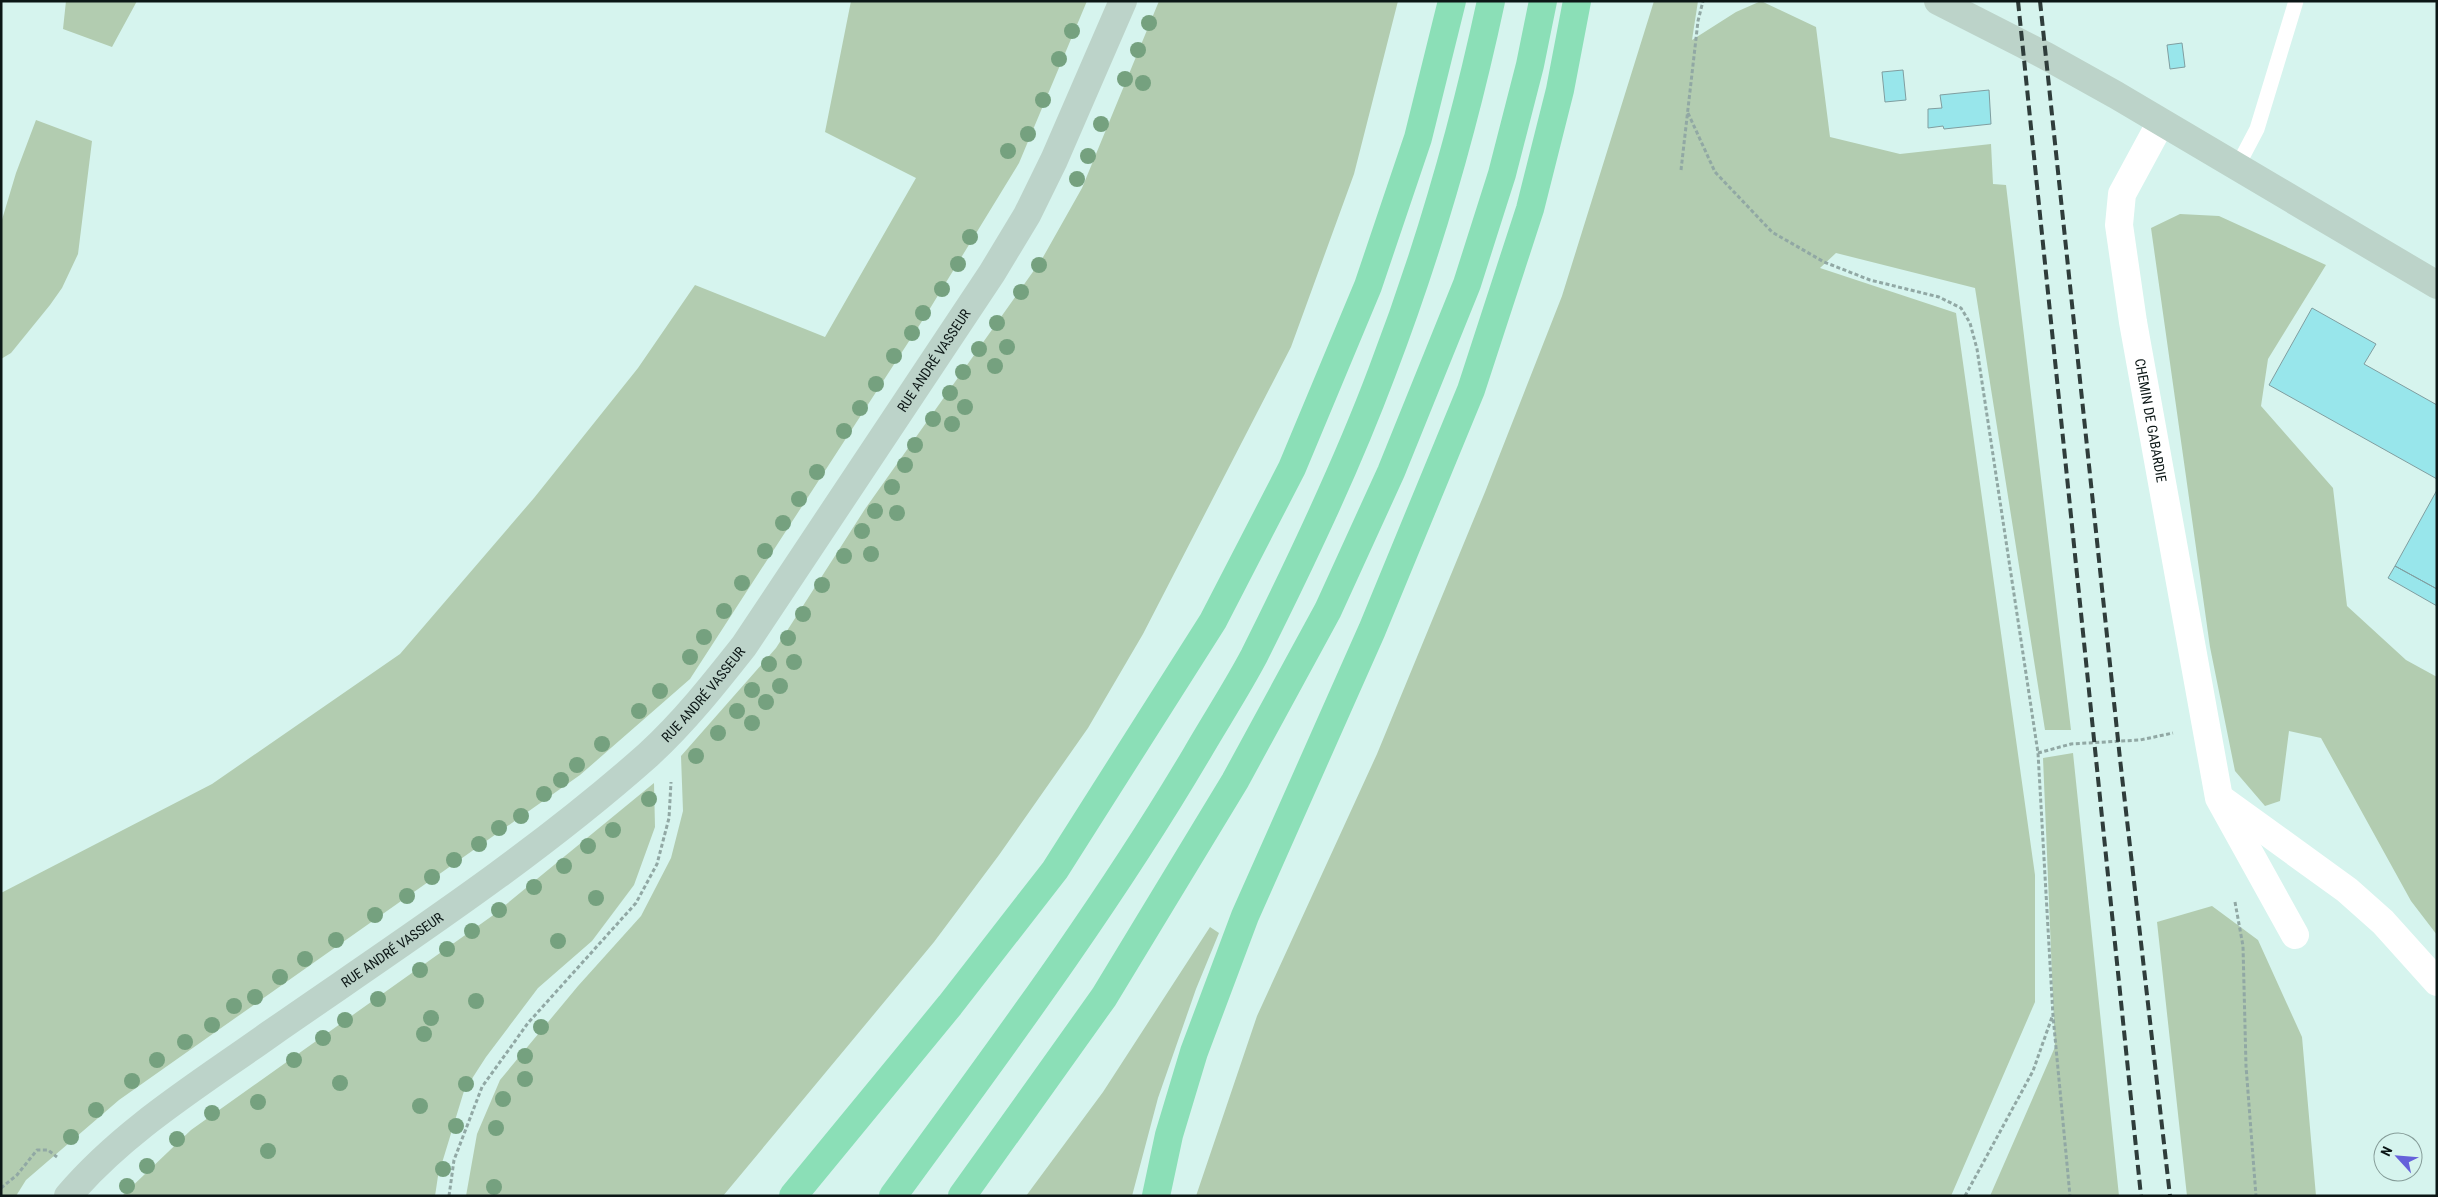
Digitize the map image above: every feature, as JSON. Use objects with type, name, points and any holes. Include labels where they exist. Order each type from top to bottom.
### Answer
[{"type":"highway","points":[[793,1196],[950,1004],[1055,870],[1213,621],[1292,468],[1368,286],[1418,138],[1452,1]]},
{"type":"highway","points":[[892,1196],[1022,1019],[1148,836],[1253,658],[1329,496],[1382,373],[1430,234],[1480,51],[1490,1]]},
{"type":"highway","points":[[962,1196],[1104,997],[1234,781],[1328,610],[1391,472],[1467,284],[1502,174],[1530,65],[1543,1]]},
{"type":"highway","points":[[1156,1196],[1169,1136],[1194,1052],[1245,916],[1372,630],[1471,390],[1530,209],[1560,90],[1577,1]]},
{"type":"street","name":"RUE ANDRÉ VASSEUR","points":[[76,1186],[120,1144],[191,1090],[534,849],[649,754],[707,693],[744,646],[992,273],[1027,215],[1054,160],[1123,1]]},
{"type":"street","points":[[1938,1],[2046,56],[2437,285]]},
{"type":"street","name":"CHEMIN DE GABARDIE","points":[[2161,122],[2122,194],[2119,225],[2133,322],[2219,798],[2295,935]]},
{"type":"street","points":[[2219,798],[2304,861],[2347,890],[2383,922],[2437,982]]},
{"type":"lane","points":[[2237,167],[2257,129],[2296,1]]},
{"type":"path","points":[[1681,170],[1698,21],[1703,1]]},
{"type":"path","points":[[1688,113],[1715,172],[1772,232],[1824,262],[1870,280],[1939,296],[1961,308],[1970,323],[1977,350],[2038,753],[2052,1016],[2070,1196]]},
{"type":"path","points":[[2038,753],[2071,744],[2140,740],[2206,727]]},
{"type":"path","points":[[449,1196],[454,1160],[482,1087],[528,1023],[636,903],[657,864],[669,818],[672,774],[649,754]]},
{"type":"path","points":[[2232,892],[2244,946],[2246,1066],[2256,1196]]},
{"type":"path","points":[[1965,1196],[2033,1072],[2052,1016]]},
{"type":"path","points":[[1,1188],[17,1175],[36,1150],[48,1150],[76,1186]]},
{"type":"green space","points":[[66,1],[137,1],[112,47],[63,29]]},
{"type":"green space","points":[[851,1],[1087,1],[1019,163],[926,315],[690,679],[580,775],[119,1100],[26,1180],[16,1196],[1,1196],[1,893],[212,784],[400,654],[534,498],[638,368],[695,285],[825,337],[916,178],[825,132]]},
{"type":"green space","points":[[1159,1],[1398,1],[1354,174],[1291,347],[1143,634],[1088,728],[999,855],[934,942],[723,1196],[466,1196],[477,1134],[500,1080],[578,986],[641,916],[671,858],[683,811],[681,756],[776,648],[865,509],[1042,259],[1082,188]]},
{"type":"green space","points":[[1654,1],[1698,1],[1692,40],[1736,12],[1761,1],[1816,27],[1830,137],[1900,154],[1991,144],[1993,184],[2006,185],[2071,730],[2045,730],[1975,288],[1836,253],[1820,268],[1956,313],[2035,875],[2035,1002],[1951,1196],[1196,1196],[1257,1016],[1377,754],[1485,492],[1562,296]]},
{"type":"green space","points":[[36,120],[92,141],[78,254],[62,288],[50,305],[11,353],[1,359],[1,223],[16,173]]},
{"type":"green space","points":[[2180,214],[2219,216],[2326,265],[2268,359],[2261,406],[2333,488],[2347,606],[2406,660],[2437,677],[2437,935],[2411,901],[2321,738],[2289,731],[2280,801],[2265,806],[2235,771],[2210,647],[2151,228]]},
{"type":"green space","points":[[2073,753],[2119,1196],[1990,1196],[2055,1047],[2043,758]]},
{"type":"green space","points":[[654,783],[655,827],[634,885],[592,941],[538,988],[486,1057],[464,1091],[438,1176],[435,1196],[122,1196],[191,1130],[492,916]]},
{"type":"green space","points":[[2212,906],[2258,940],[2302,1037],[2316,1196],[2187,1196],[2157,922]]},
{"type":"green space","points":[[1210,927],[1219,933],[1196,989],[1158,1098],[1132,1196],[1026,1196],[1103,1092]]},
{"type":"building","points":[[2182,43],[2185,67],[2170,69],[2167,45]]},
{"type":"building","points":[[1903,70],[1906,100],[1885,102],[1882,72]]},
{"type":"building","points":[[1989,90],[1991,124],[1944,129],[1943,126],[1928,128],[1928,109],[1942,108],[1940,95]]},
{"type":"building","points":[[2312,308],[2376,344],[2364,364],[2437,405],[2437,479],[2269,385]]},
{"type":"building","points":[[2437,490],[2437,589],[2395,566]]},
{"type":"building","points":[[2395,566],[2437,589],[2437,606],[2388,578]]},
{"type":"railway","points":[[2018,1],[2141,1196]]},
{"type":"railway","points":[[2040,1],[2120,759],[2170,1196]]}]
